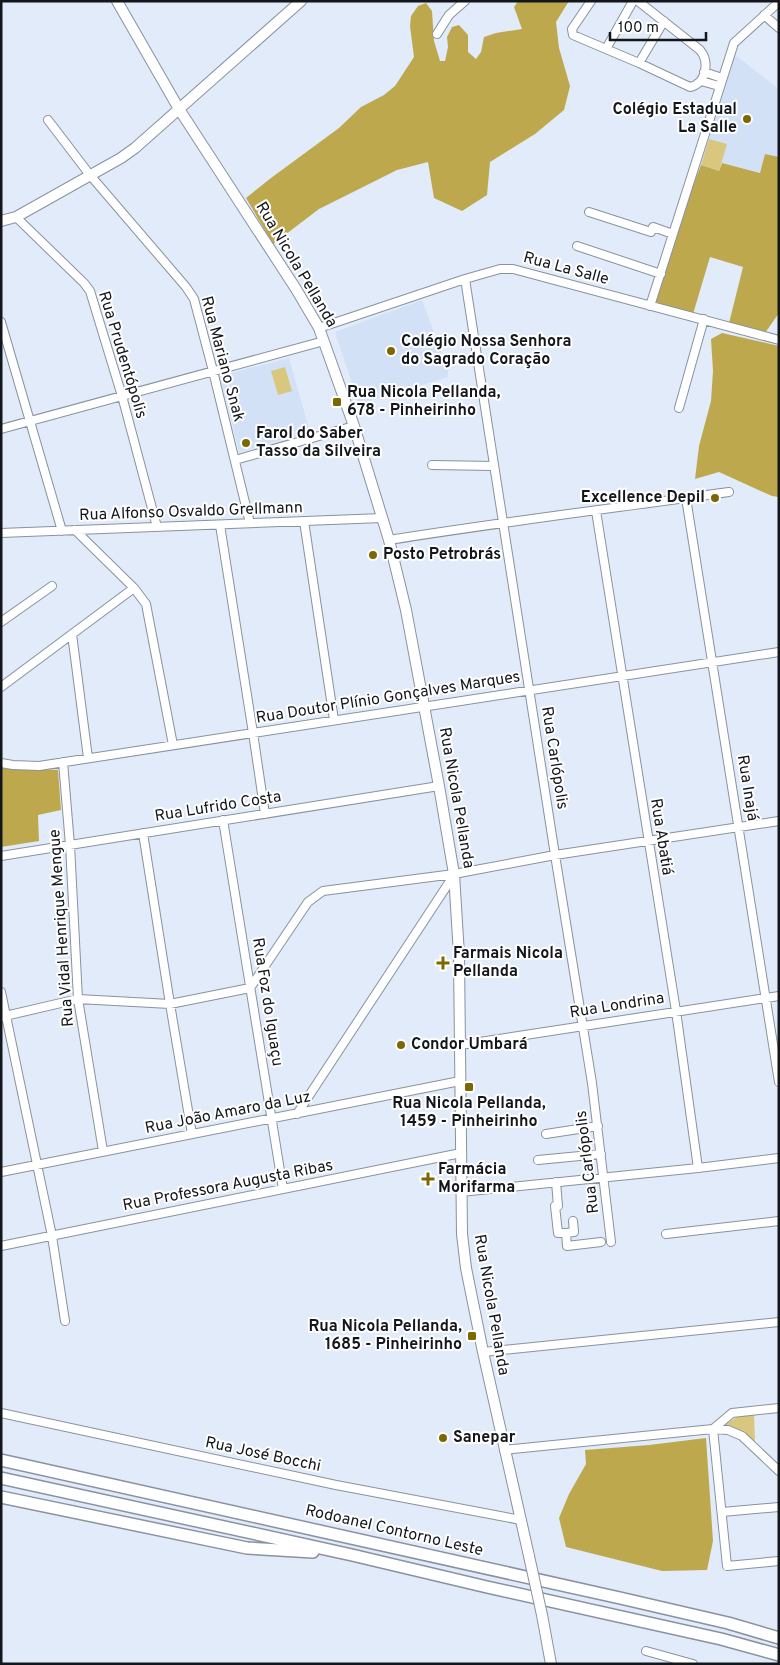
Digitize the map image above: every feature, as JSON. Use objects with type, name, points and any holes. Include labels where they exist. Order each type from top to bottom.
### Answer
[{"type":"highway","points":[[1,1455],[28,1466]]},
{"type":"highway","name":"Rodoanel Contorno Leste","points":[[1,1460],[620,1598],[779,1638]]},
{"type":"highway","name":"Rodoanel Contorno Leste","points":[[1,1478],[722,1639],[779,1655]]},
{"type":"highway","points":[[1,1497],[247,1548],[352,1555]]},
{"type":"main road","name":"Rua Nicola Pellanda","points":[[117,1],[179,109],[296,289],[319,328],[354,426],[389,540],[406,610],[425,706],[454,874],[459,947],[461,1192],[464,1253],[483,1352],[542,1615],[551,1664]]},
{"type":"main road","points":[[1,221],[16,217],[135,148],[302,1]]},
{"type":"street","points":[[591,1],[572,29],[573,35],[690,87],[697,86],[701,82],[706,60],[700,50],[638,1]]},
{"type":"street","points":[[606,49],[633,1]]},
{"type":"street","points":[[438,34],[449,15],[463,2]]},
{"type":"street","points":[[650,306],[734,43],[778,2]]},
{"type":"street","points":[[764,15],[779,28]]},
{"type":"street","points":[[639,63],[664,21]]},
{"type":"street","points":[[704,72],[722,78]]},
{"type":"street","points":[[701,82],[719,86]]},
{"type":"street","name":"Rua Mariano Snak","points":[[48,120],[90,175],[186,287],[194,299],[250,523]]},
{"type":"street","points":[[589,212],[651,232],[653,227],[673,234]]},
{"type":"street","name":"Rua Prudentópolis","points":[[16,217],[84,282],[90,291],[122,396],[157,527]]},
{"type":"street","points":[[577,246],[661,274]]},
{"type":"street","name":"Rua La Salle","points":[[319,328],[465,279],[500,269],[513,269],[779,340]]},
{"type":"street","name":"Rua Carlópolis","points":[[465,279],[583,1026],[598,1126],[611,1242]]},
{"type":"street","points":[[679,408],[704,319]]},
{"type":"street","points":[[1,322],[62,531]]},
{"type":"street","points":[[1,429],[324,341]]},
{"type":"street","points":[[235,460],[354,426]]},
{"type":"street","points":[[432,465],[494,466]]},
{"type":"street","points":[[389,540],[503,522],[729,492]]},
{"type":"street","name":"Rua Inajá","points":[[686,498],[779,1082]]},
{"type":"street","name":"Rua Abatiá","points":[[596,511],[676,1011],[698,1168]]},
{"type":"street","name":"Rua Alfonso Osvaldo Grellmann","points":[[1,533],[382,518]]},
{"type":"street","points":[[304,521],[334,720]]},
{"type":"street","points":[[220,524],[254,733],[264,814]]},
{"type":"street","points":[[75,530],[134,588],[146,604],[173,745]]},
{"type":"street","points":[[1,622],[52,586]]},
{"type":"street","points":[[1,687],[134,588]]},
{"type":"street","points":[[72,634],[88,758]]},
{"type":"street","name":"Rua Doutor Plínio Gonçalves Marques","points":[[1,763],[13,766],[39,766],[779,652]]},
{"type":"street","name":"Rua Vidal Henrique Mengue","points":[[63,762],[70,845],[78,999],[103,1151]]},
{"type":"street","name":"Rua Lufrido Costa","points":[[1,856],[439,786]]},
{"type":"street","name":"Rua Foz do Iguaçu","points":[[223,820],[282,1189]]},
{"type":"street","points":[[4,1017],[78,999],[170,1004],[250,988],[308,902],[323,891],[454,874],[555,855],[779,821]]},
{"type":"street","points":[[143,833],[192,1134]]},
{"type":"street","points":[[297,1114],[454,874]]},
{"type":"street","points":[[1,992],[4,1017],[52,1236],[65,1321]]},
{"type":"street","name":"Rua Londrina","points":[[460,1045],[779,996]]},
{"type":"street","name":"Rua João Amaro da Luz","points":[[1,1172],[460,1081]]},
{"type":"street","points":[[546,1134],[598,1126]]},
{"type":"street","name":"Rua Professora Augusta Ribas","points":[[1,1246],[461,1153]]},
{"type":"street","points":[[538,1160],[601,1154]]},
{"type":"street","points":[[461,1192],[779,1158]]},
{"type":"street","points":[[556,1182],[558,1206],[555,1206],[558,1233],[574,1232],[573,1221]]},
{"type":"street","points":[[666,1234],[779,1221]]},
{"type":"street","points":[[566,1233],[567,1246],[601,1242]]},
{"type":"street","points":[[483,1352],[779,1322]]},
{"type":"street","points":[[713,1428],[732,1413],[779,1408]]},
{"type":"street","name":"Rua José Bocchi","points":[[1,1412],[336,1485],[521,1520]]},
{"type":"street","points":[[713,1428],[727,1566],[779,1561]]},
{"type":"street","points":[[504,1450],[713,1428],[728,1430],[742,1436],[779,1471]]},
{"type":"street","points":[[722,1512],[779,1507]]},
{"type":"street","points":[[646,1651],[693,1664]]},
{"type":"shaded area","points":[[518,1],[569,1],[556,22],[559,48],[570,86],[564,110],[535,134],[490,162],[487,195],[462,211],[434,198],[428,162],[397,170],[319,209],[273,244],[246,198],[339,128],[361,107],[384,95],[395,86],[414,57],[410,26],[411,16],[418,6],[426,3],[432,11],[434,41],[440,61],[445,61],[448,47],[447,37],[452,27],[459,25],[468,35],[468,52],[476,59],[481,52],[484,37],[522,29],[514,7]]},
{"type":"shaded area","name":"Colégio Estadual La Salle","points":[[735,55],[779,89],[779,157],[765,154],[761,173],[722,163],[701,165]]},
{"type":"shaded area","points":[[709,139],[727,144],[719,171],[701,165]]},
{"type":"shaded area","points":[[765,154],[779,157],[779,313],[765,333],[729,323],[743,267],[710,257],[693,314],[655,303],[685,207],[701,165],[719,171],[722,163],[760,173]]},
{"type":"shaded area","name":"Colégio Nossa Senhora do Sagrado Coração","points":[[422,300],[448,370],[448,377],[359,404],[335,332]]},
{"type":"shaded area","points":[[722,333],[779,346],[779,497],[772,496],[719,472],[695,479],[699,446],[711,401],[713,371],[711,339]]},
{"type":"shaded area","points":[[289,358],[310,432],[239,452],[220,376]]},
{"type":"shaded area","points":[[285,367],[292,391],[278,395],[271,371]]},
{"type":"shaded area","points":[[1,766],[58,770],[61,810],[38,815],[39,841],[1,847]]},
{"type":"shaded area","points":[[740,1415],[754,1415],[755,1441],[724,1425]]},
{"type":"shaded area","points":[[706,1438],[713,1541],[707,1570],[662,1571],[566,1547],[559,1518],[569,1494],[586,1464],[585,1450]]},
{"type":"place","name":"Colégio Estadual La Salle","points":[[747,119]]},
{"type":"place","name":"Colégio Nossa Senhora do Sagrado Coração","points":[[391,351]]},
{"type":"place","name":"Rua Nicola Pellanda, 678 - Pinheirinho","points":[[337,402]]},
{"type":"place","name":"Farol do Saber Tasso da Silveira","points":[[246,443]]},
{"type":"place","name":"Excellence Depil","points":[[715,498]]},
{"type":"place","name":"Posto Petrobrás","points":[[373,555]]},
{"type":"place","name":"Farmais Nicola Pellanda","points":[[443,963]]},
{"type":"place","name":"Condor Umbará","points":[[401,1045]]},
{"type":"place","name":"Rua Nicola Pellanda, 1459 - Pinheirinho","points":[[469,1087]]},
{"type":"place","name":"Farmácia Morifarma","points":[[428,1179]]},
{"type":"place","name":"Rua Nicola Pellanda, 1685 - Pinheirinho","points":[[472,1336]]},
{"type":"place","name":"Sanepar","points":[[443,1438]]}]
